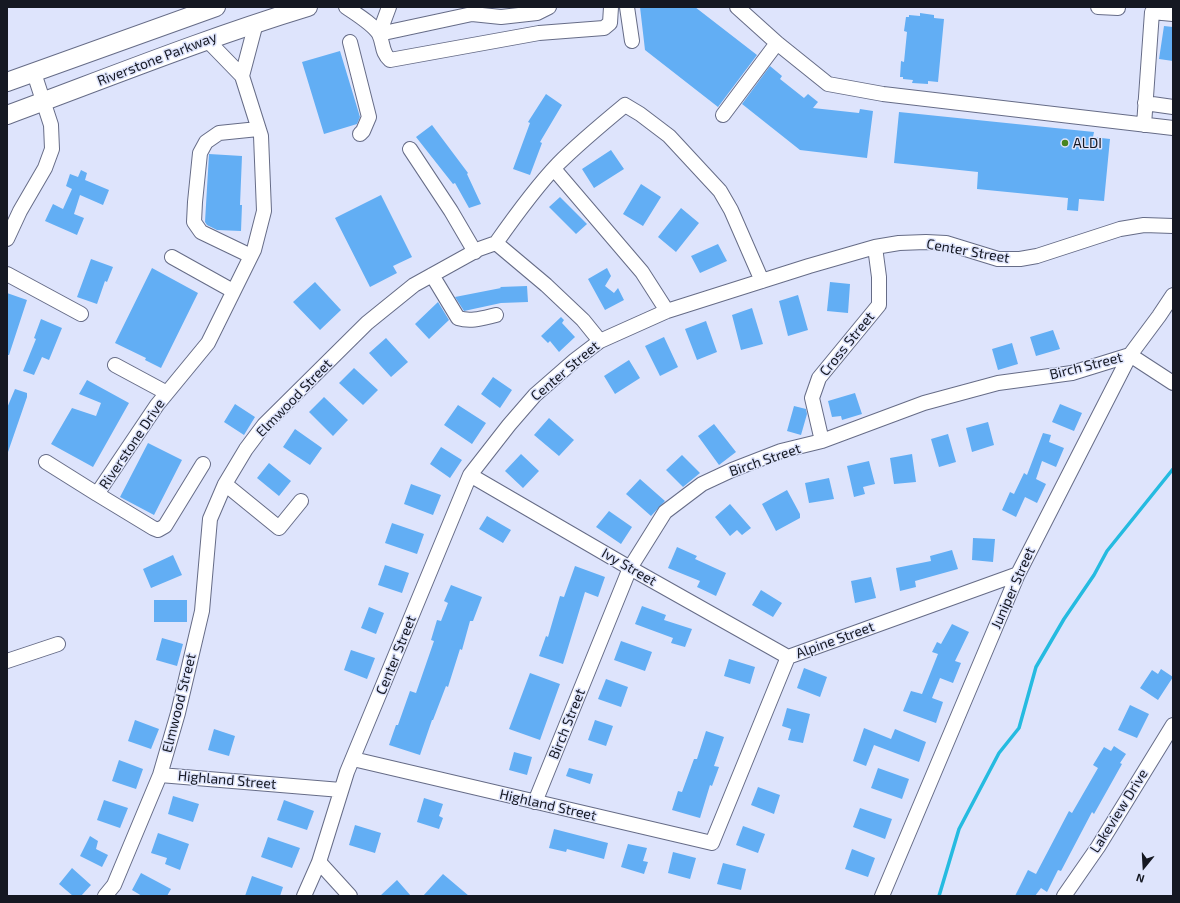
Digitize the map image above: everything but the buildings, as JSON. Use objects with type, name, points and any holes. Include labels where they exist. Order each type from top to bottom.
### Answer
[{"type":"main road","name":"Riverstone Parkway","points":[[7,82],[216,7]]},
{"type":"main road","name":"Riverstone Parkway","points":[[7,115],[207,40],[308,7]]},
{"type":"street","points":[[346,7],[368,23],[378,34],[385,56],[390,60],[539,33],[604,28],[610,23],[612,7]]},
{"type":"street","points":[[378,34],[389,7]]},
{"type":"street","points":[[378,34],[472,14],[501,17],[515,11],[536,13],[549,7]]},
{"type":"street","points":[[627,7],[632,41]]},
{"type":"street","points":[[737,7],[777,43],[828,84],[883,94],[1173,128]]},
{"type":"street","points":[[1098,7],[1118,8]]},
{"type":"street","points":[[1144,125],[1152,12],[1173,14]]},
{"type":"street","points":[[242,76],[256,23]]},
{"type":"street","name":"Riverstone Drive","points":[[97,494],[157,405],[208,343],[254,250],[264,211],[260,136],[242,76],[207,40]]},
{"type":"street","points":[[350,42],[368,117],[363,131],[360,134]]},
{"type":"street","points":[[723,115],[777,43]]},
{"type":"street","points":[[7,239],[20,211],[45,168],[52,149],[51,125],[34,73]]},
{"type":"street","points":[[1145,103],[1173,107]]},
{"type":"street","points":[[600,341],[583,320],[546,285],[496,244],[522,206],[554,169],[581,142],[625,105],[640,114],[669,136],[720,191],[732,210],[762,281]]},
{"type":"street","points":[[251,256],[201,232],[194,222],[195,202],[200,154],[206,142],[218,133],[258,129]]},
{"type":"street","points":[[410,149],[451,211],[475,252]]},
{"type":"street","points":[[554,169],[642,272],[667,311]]},
{"type":"street","name":"Center Street","points":[[304,896],[319,862],[347,772],[470,475],[509,425],[535,395],[575,360],[600,341],[667,311],[875,247],[899,243],[926,242],[946,244],[998,259],[1020,259],[1037,256],[1120,229],[1144,225],[1173,226]]},
{"type":"street","name":"Elmwood Street","points":[[106,896],[114,884],[160,775],[178,712],[202,611],[210,519],[225,484],[246,449],[264,425],[367,323],[414,285],[475,252],[496,244]]},
{"type":"street","name":"Cross Street","points":[[822,441],[812,398],[819,378],[879,305],[879,277],[875,247]]},
{"type":"street","points":[[172,257],[233,291]]},
{"type":"street","points":[[7,274],[81,314]]},
{"type":"street","points":[[432,275],[458,318],[474,320],[496,315]]},
{"type":"street","name":"Juniper Street","points":[[882,896],[1018,574],[1130,356],[1160,316],[1173,295]]},
{"type":"street","name":"Birch Street","points":[[535,802],[630,568],[666,512],[702,484],[732,470],[781,451],[822,441],[924,403],[998,383],[1072,373],[1130,356],[1173,383]]},
{"type":"street","name":"Riverstone Drive","points":[[115,365],[167,393]]},
{"type":"street","name":"Riverstone Drive","points":[[46,462],[158,530],[165,526],[203,464]]},
{"type":"street","name":"Ivy Street","points":[[470,475],[630,568],[788,657]]},
{"type":"street","points":[[225,484],[279,528],[301,501]]},
{"type":"street","name":"Alpine Street","points":[[724,813],[788,657],[1018,574]]},
{"type":"street","points":[[7,661],[58,644]]},
{"type":"street","name":"Lakeview Drive","points":[[1064,896],[1098,847],[1173,725]]},
{"type":"street","name":"Highland Street","points":[[353,760],[712,843],[724,813]]},
{"type":"street","name":"Highland Street","points":[[160,775],[342,790]]},
{"type":"street","points":[[319,862],[350,896]]},
{"type":"waterway","points":[[939,896],[959,829],[999,753],[1019,728],[1036,667],[1064,619],[1094,575],[1107,551],[1173,469]]},
{"type":"place","name":"ALDI","points":[[1065,143]]}]
